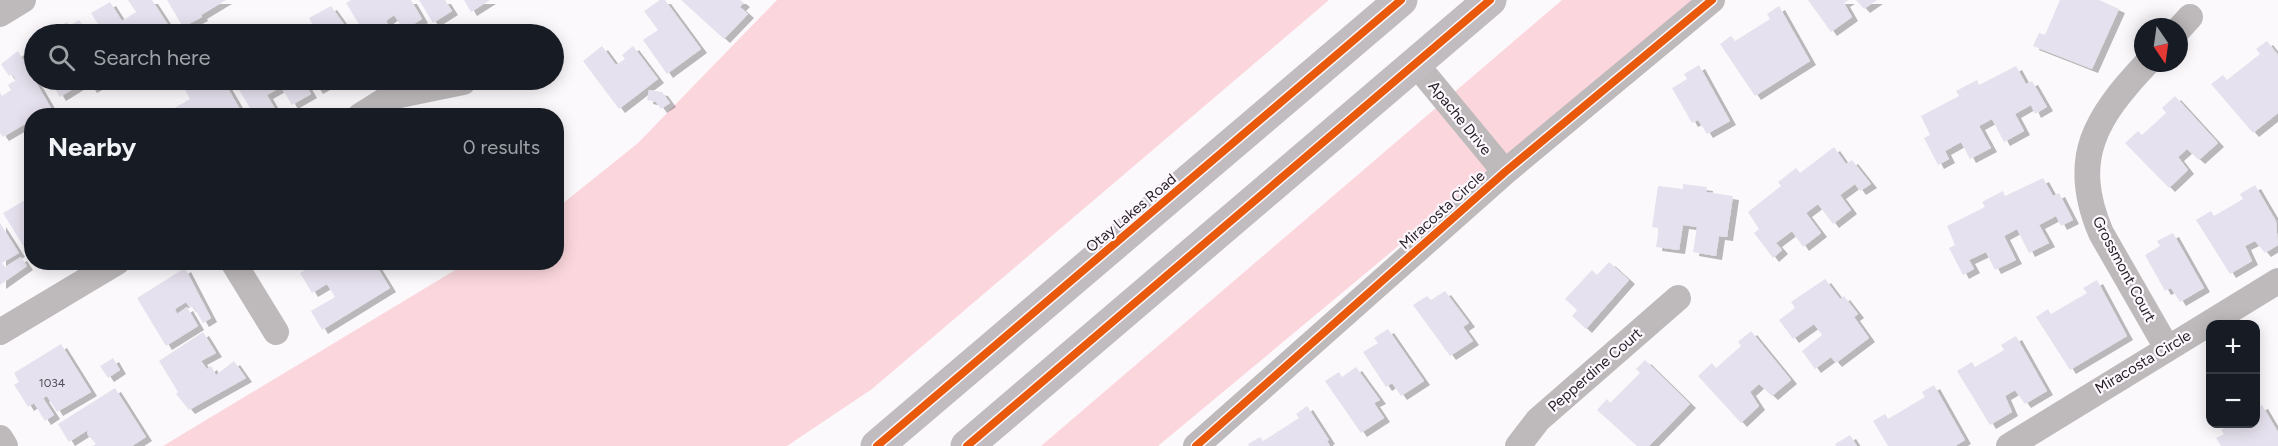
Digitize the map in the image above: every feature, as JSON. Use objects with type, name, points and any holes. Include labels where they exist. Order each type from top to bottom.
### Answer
[{"type":"main road","name":"Otay Lakes Road","points":[[877,446],[1401,0]]},
{"type":"main road","points":[[967,446],[1490,0]]},
{"type":"street","points":[[0,14],[23,0]]},
{"type":"street","name":"Miracosta Circle","points":[[1196,446],[1505,172],[1712,0]]},
{"type":"street","name":"Apache Drive","points":[[1416,63],[1505,172]]},
{"type":"street","name":"Grossmont Court","points":[[2139,72],[2115,97],[2099,122],[2090,151],[2088,185],[2094,217],[2101,233],[2167,348]]},
{"type":"street","points":[[373,108],[390,97],[424,90]]},
{"type":"street","points":[[0,332],[104,270]]},
{"type":"street","points":[[238,270],[276,332]]},
{"type":"street","name":"Miracosta Circle","points":[[2009,446],[2278,281]]},
{"type":"street","name":"Pepperdine Court","points":[[1518,446],[1538,420],[1678,298]]},
{"type":"street","points":[[0,438],[5,446]]},
{"type":"shaded area","points":[[777,0],[1329,0],[872,389],[787,446],[163,446],[455,270],[564,270],[564,202],[638,143]]},
{"type":"shaded area","points":[[1562,0],[1694,0],[1158,446],[1041,446]]},
{"type":"building","points":[[128,0],[152,0],[168,24],[98,24],[91,13],[110,2],[122,21],[136,12]]},
{"type":"building","points":[[167,0],[226,0],[201,15],[202,17],[189,24],[181,24]]},
{"type":"building","points":[[351,0],[411,0],[422,19],[414,24],[400,24],[394,15],[386,21],[388,24],[359,24],[346,3]]},
{"type":"building","points":[[419,0],[445,0],[452,11],[433,23]]},
{"type":"building","points":[[464,0],[490,0],[471,12]]},
{"type":"building","points":[[660,0],[665,0],[701,49],[667,74],[643,40],[658,30],[644,11]]},
{"type":"building","points":[[681,0],[740,0],[744,3],[740,7],[748,14],[724,39]]},
{"type":"building","points":[[1808,0],[1849,0],[1844,3],[1852,17],[1831,32]]},
{"type":"building","points":[[1856,0],[1877,0],[1864,9]]},
{"type":"building","points":[[2060,0],[2099,0],[2119,9],[2092,69],[2033,46],[2039,33],[2045,35]]},
{"type":"building","points":[[331,6],[344,24],[313,24],[309,18]]},
{"type":"building","points":[[1779,6],[1810,61],[1755,96],[1720,44],[1731,36],[1735,41],[1770,19],[1767,14]]},
{"type":"building","points":[[2267,41],[2278,55],[2278,113],[2253,133],[2211,84],[2223,75],[2227,80],[2260,54],[2256,49]]},
{"type":"building","points":[[602,46],[616,65],[625,59],[622,55],[633,46],[658,79],[619,109],[583,61]]},
{"type":"building","points":[[18,51],[24,61],[24,90],[41,90],[51,108],[24,108],[24,125],[3,137],[0,133],[0,92],[2,96],[11,90],[8,85],[16,80],[12,74],[9,76],[1,64]]},
{"type":"building","points":[[1699,65],[1730,121],[1707,134],[1698,120],[1692,123],[1672,88],[1687,79],[1684,74]]},
{"type":"building","points":[[2016,66],[2026,84],[2032,81],[2047,107],[2035,114],[2031,105],[2015,114],[2024,131],[2004,142],[1992,119],[1979,126],[1991,148],[1970,159],[1961,142],[1945,151],[1949,159],[1938,165],[1924,138],[1930,135],[1921,116],[1959,96],[1956,91],[1977,80],[1979,85]]},
{"type":"building","points":[[56,90],[71,90],[60,97]]},
{"type":"building","points":[[185,90],[229,90],[239,108],[175,108],[190,99]]},
{"type":"building","points":[[239,90],[276,90],[267,95],[274,108],[250,108]]},
{"type":"building","points":[[283,90],[309,90],[311,94],[292,105]]},
{"type":"building","points":[[649,90],[662,92],[670,103],[661,109],[656,102],[647,100]]},
{"type":"building","points":[[2175,96],[2218,143],[2199,160],[2187,149],[2178,157],[2188,170],[2169,188],[2125,143],[2138,131],[2142,135],[2166,113],[2162,108]]},
{"type":"building","points":[[1834,147],[1846,164],[1852,160],[1871,184],[1860,191],[1855,184],[1840,195],[1851,210],[1833,224],[1818,204],[1806,213],[1821,233],[1803,247],[1792,231],[1776,243],[1782,250],[1773,258],[1754,233],[1759,229],[1748,212],[1781,186],[1778,182],[1796,168],[1800,173]]},
{"type":"building","points":[[2043,178],[2053,196],[2059,193],[2073,220],[2061,226],[2056,216],[2039,225],[2049,243],[2029,253],[2017,229],[2004,236],[2016,260],[1995,270],[1986,252],[1969,260],[1974,269],[1963,275],[1949,248],[1955,245],[1947,226],[1985,207],[1982,202],[2003,191],[2005,196]]},
{"type":"building","points":[[1683,184],[1707,187],[1706,192],[1733,196],[1727,237],[1719,236],[1716,256],[1693,252],[1697,227],[1683,225],[1679,250],[1656,247],[1659,228],[1652,227],[1658,186],[1683,189]]},
{"type":"building","points":[[2255,185],[2276,221],[2278,245],[2265,253],[2255,241],[2245,246],[2252,261],[2230,274],[2196,220],[2211,211],[2214,216],[2243,199],[2240,194]]},
{"type":"building","points":[[24,201],[24,247],[3,213]]},
{"type":"building","points":[[0,223],[19,253],[2,263],[5,267],[21,257],[24,268],[0,285]]},
{"type":"building","points":[[2173,233],[2204,288],[2180,302],[2171,288],[2165,291],[2145,255],[2160,246],[2157,241]]},
{"type":"building","points":[[1609,262],[1629,280],[1586,329],[1572,316],[1577,310],[1565,299],[1592,270],[1597,275]]},
{"type":"building","points":[[182,270],[186,270],[211,318],[203,323],[193,306],[190,308],[186,302],[175,309],[177,314],[187,307],[198,326],[166,346],[137,298]]},
{"type":"building","points":[[305,270],[379,270],[390,288],[322,330],[311,311],[335,297],[327,284],[312,293],[300,273]]},
{"type":"building","points":[[1825,279],[1840,299],[1844,296],[1858,314],[1854,317],[1869,338],[1836,363],[1831,357],[1815,369],[1802,351],[1822,335],[1814,324],[1793,339],[1779,320],[1795,308],[1791,302]]},
{"type":"building","points":[[2097,280],[2127,336],[2070,370],[2036,317],[2048,309],[2051,314],[2087,293],[2083,288]]},
{"type":"building","points":[[1445,291],[1469,323],[1463,327],[1473,341],[1450,356],[1413,305],[1427,296],[1431,300]]},
{"type":"building","points":[[1388,329],[1424,381],[1401,396],[1392,383],[1386,387],[1363,352],[1378,343],[1374,338]]},
{"type":"building","points":[[1751,331],[1791,380],[1772,396],[1759,384],[1750,392],[1759,406],[1741,423],[1698,376],[1712,363],[1716,368],[1741,346],[1738,342]]},
{"type":"building","points":[[203,332],[216,353],[201,361],[207,369],[211,366],[216,375],[234,361],[246,378],[189,410],[176,394],[178,392],[159,361]]},
{"type":"building","points":[[2016,336],[2047,391],[2025,404],[2015,390],[2005,396],[2012,412],[1990,425],[1957,371],[1972,362],[1975,367],[2004,350],[2001,345]]},
{"type":"building","points":[[61,344],[91,392],[57,412],[47,396],[43,398],[54,415],[45,421],[34,403],[28,407],[14,385],[19,382],[14,373]]},
{"type":"building","points":[[113,358],[120,370],[108,378],[100,366]]},
{"type":"building","points":[[1645,360],[1690,404],[1649,446],[1637,446],[1597,410],[1607,399],[1610,403],[1640,373],[1636,369]]},
{"type":"building","points":[[1356,367],[1380,400],[1374,403],[1384,418],[1361,433],[1325,381],[1339,372],[1342,377]]},
{"type":"building","points":[[1934,385],[1965,440],[1955,446],[1888,446],[1873,421],[1885,414],[1888,419],[1925,397],[1922,392]]},
{"type":"building","points":[[115,388],[146,437],[132,446],[92,446],[96,444],[87,434],[88,430],[69,442],[58,424]]},
{"type":"building","points":[[2262,405],[2278,432],[2278,446],[2221,446],[2216,438],[2224,434],[2221,430],[2225,428],[2260,428],[2260,406]]},
{"type":"building","points":[[1307,406],[1329,440],[1327,441],[1330,446],[1249,446],[1248,444],[1260,437],[1263,441],[1299,418],[1296,414]]},
{"type":"building","points":[[1850,435],[1857,446],[1836,446],[1835,444]]},
{"type":"cycle path","points":[[877,446],[1401,0]]},
{"type":"cycle path","points":[[967,446],[1490,0]]},
{"type":"cycle path","points":[[1196,446],[1505,172],[1712,0]]}]
